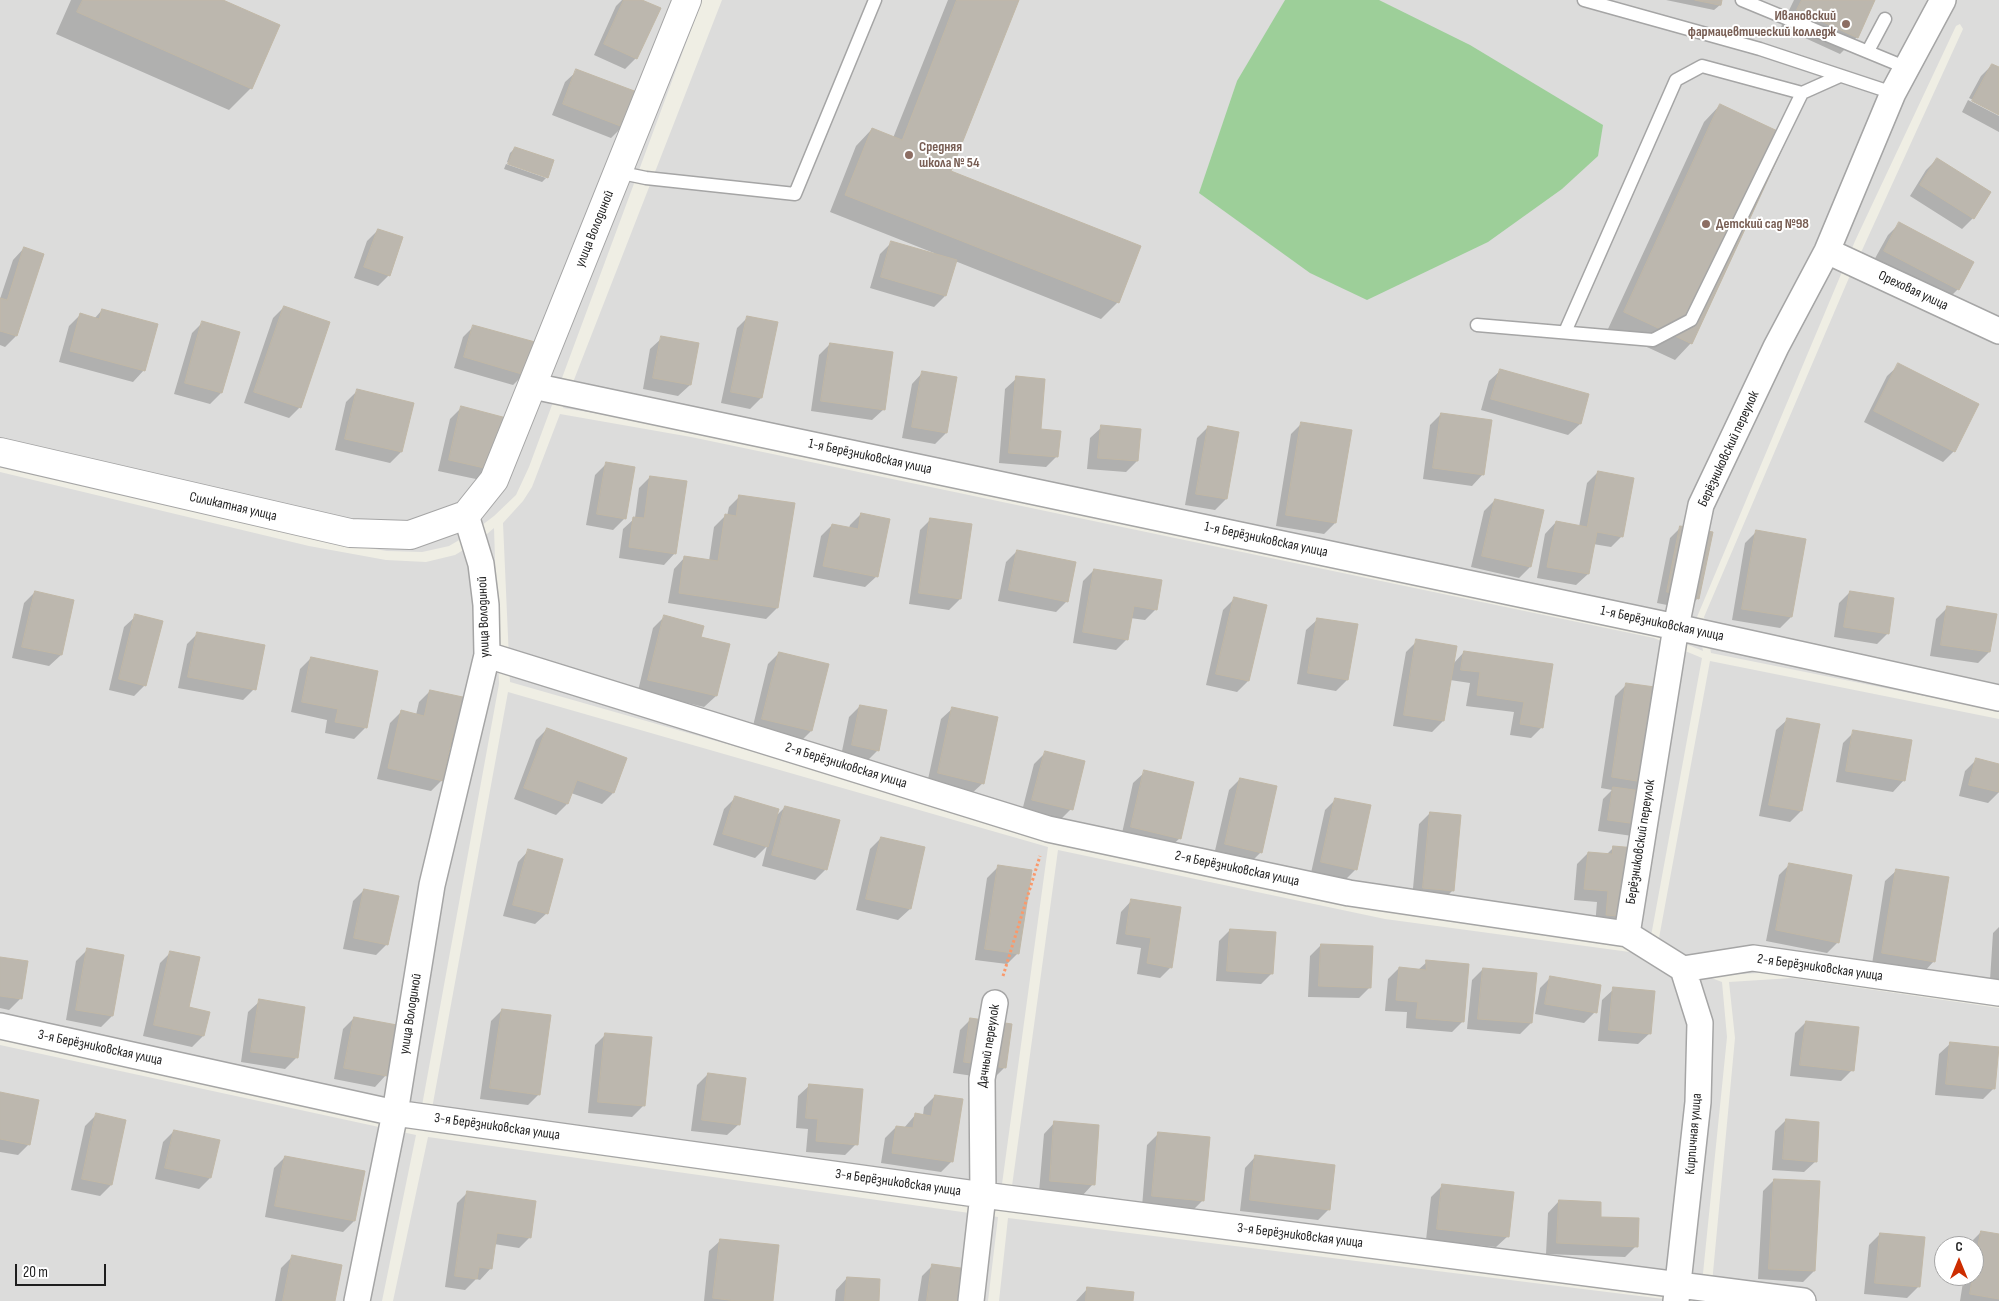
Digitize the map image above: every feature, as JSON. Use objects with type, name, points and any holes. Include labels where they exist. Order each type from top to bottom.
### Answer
[{"type":"street","name":"улица Володиной","points":[[357,1301],[395,1113],[432,886],[487,655],[486,605],[481,564],[466,515],[494,480],[687,0]]},
{"type":"street","name":"Берёзниковский переулок","points":[[1627,934],[1676,626],[1701,505],[1776,347],[1827,250],[1893,94],[1943,0]]},
{"type":"street","name":"Ореховая улица","points":[[1827,250],[1999,331]]},
{"type":"street","name":"1-я Берёзниковская улица","points":[[532,386],[1676,626],[1999,698]]},
{"type":"street","name":"Силикатная улица","points":[[0,452],[350,533],[410,535],[466,515]]},
{"type":"street","name":"2-я Берёзниковская улица","points":[[487,655],[1048,829],[1350,893],[1627,934],[1683,969],[1753,958],[1999,993]]},
{"type":"street","name":"Кирпичная улица","points":[[1677,1293],[1698,1102],[1700,1023],[1683,969]]},
{"type":"street","name":"Дачный переулок","points":[[971,1301],[984,1195],[982,1078],[995,1002]]},
{"type":"street","name":"3-я Берёзниковская улица","points":[[0,1026],[395,1113],[1677,1293],[1804,1301]]},
{"type":"lane","points":[[618,172],[646,178],[795,194],[875,0]]},
{"type":"lane","points":[[1584,0],[1760,49],[1893,94]]},
{"type":"lane","points":[[1742,0],[1907,68]]},
{"type":"lane","points":[[1868,51],[1885,20]]},
{"type":"lane","points":[[1565,332],[1676,80],[1702,66],[1802,94]]},
{"type":"lane","points":[[1477,324],[1653,340],[1691,320],[1802,94],[1840,76]]},
{"type":"path","name":"Дачный переулок","points":[[995,1002],[1048,829]]},
{"type":"shaded area","points":[[0,0],[702,0],[529,467],[516,495],[494,516],[473,532],[449,546],[422,552],[387,551],[350,545],[0,462]]},
{"type":"shaded area","points":[[722,0],[1999,0],[1999,331],[1858,259],[1963,29],[1960,24],[1956,26],[1855,241],[1697,617],[1703,651],[1657,632],[694,429],[563,408]]},
{"type":"shaded area","points":[[1854,266],[1999,339],[1999,711],[1711,653],[1704,617]]},
{"type":"shaded area","points":[[560,414],[691,437],[1654,638],[1702,658],[1649,947],[1055,838],[510,682],[503,523],[523,501],[532,487]]},
{"type":"shaded area","points":[[0,472],[309,546],[386,560],[426,562],[455,555],[480,540],[494,528],[499,684],[419,1122],[0,1033]]},
{"type":"shaded area","points":[[1710,661],[1999,719],[1999,1002],[1790,971],[1726,975],[1657,949]]},
{"type":"shaded area","points":[[508,692],[1048,847],[999,1206],[429,1125]]},
{"type":"shaded area","points":[[1058,850],[1385,919],[1652,955],[1722,982],[1727,1037],[1701,1293],[1009,1208]]},
{"type":"shaded area","points":[[1792,978],[1999,1008],[1999,1301],[1757,1301],[1711,1294],[1735,1038],[1729,982]]},
{"type":"shaded area","points":[[0,1045],[416,1135],[382,1301],[0,1301]]},
{"type":"shaded area","points":[[428,1137],[998,1217],[988,1301],[393,1301]]},
{"type":"shaded area","points":[[1008,1218],[1680,1301],[999,1301]]},
{"type":"green space","points":[[1285,0],[1379,0],[1470,45],[1603,125],[1598,156],[1562,189],[1488,242],[1367,300],[1310,273],[1199,193],[1237,81]]},
{"type":"building","points":[[83,0],[223,0],[280,25],[252,89],[77,12]]},
{"type":"building","points":[[624,0],[642,0],[661,8],[637,59],[604,44]]},
{"type":"building","name":"Средняя школа № 54","points":[[957,0],[1019,0],[951,171],[1141,246],[1119,303],[845,195],[872,128],[902,140]]},
{"type":"building","points":[[1695,0],[1722,0],[1721,5]]},
{"type":"building","name":"Ивановский фармацевтический колледж","points":[[1802,0],[1875,0],[1858,38],[1797,10]]},
{"type":"building","points":[[1992,64],[1999,67],[1999,115],[1972,101]]},
{"type":"building","points":[[576,69],[637,92],[623,127],[563,104]]},
{"type":"building","name":"Детский сад №98","points":[[1720,104],[1788,136],[1692,344],[1624,312]]},
{"type":"building","points":[[515,147],[554,160],[548,178],[508,164]]},
{"type":"building","points":[[1937,158],[1991,192],[1974,219],[1920,185]]},
{"type":"building","points":[[1899,222],[1974,262],[1959,290],[1884,251]]},
{"type":"building","points":[[378,229],[403,237],[390,276],[364,267]]},
{"type":"building","points":[[891,241],[957,260],[946,296],[881,277]]},
{"type":"building","points":[[24,247],[44,254],[17,336],[0,331],[0,298],[7,300]]},
{"type":"building","points":[[284,306],[330,322],[301,408],[254,392]]},
{"type":"building","points":[[102,309],[158,324],[145,371],[70,351],[80,313],[99,319]]},
{"type":"building","points":[[747,316],[778,322],[762,398],[731,392]]},
{"type":"building","points":[[202,321],[240,332],[222,393],[185,383]]},
{"type":"building","points":[[473,325],[535,342],[525,375],[464,357]]},
{"type":"building","points":[[661,336],[699,343],[691,385],[653,378]]},
{"type":"building","points":[[830,343],[893,352],[885,410],[821,401]]},
{"type":"building","points":[[1898,363],[1979,404],[1955,452],[1874,411]]},
{"type":"building","points":[[1500,369],[1589,394],[1581,424],[1491,399]]},
{"type":"building","points":[[922,371],[957,377],[947,433],[912,427]]},
{"type":"building","points":[[1016,376],[1045,379],[1041,429],[1061,431],[1058,457],[1009,453]]},
{"type":"building","points":[[357,389],[414,403],[402,452],[345,439]]},
{"type":"building","points":[[461,406],[514,420],[502,472],[449,460]]},
{"type":"building","points":[[1441,413],[1492,420],[1484,475],[1433,468]]},
{"type":"building","points":[[1301,422],[1352,430],[1336,523],[1286,515]]},
{"type":"building","points":[[1101,425],[1141,429],[1138,461],[1098,458]]},
{"type":"building","points":[[1208,426],[1239,432],[1227,499],[1196,494]]},
{"type":"building","points":[[606,462],[635,467],[626,519],[597,514]]},
{"type":"building","points":[[1598,471],[1634,478],[1623,537],[1597,532],[1589,574],[1547,567],[1556,521],[1587,527]]},
{"type":"building","points":[[650,476],[687,481],[676,554],[629,547],[633,517],[644,518]]},
{"type":"building","points":[[739,495],[795,503],[778,608],[679,593],[684,556],[718,561],[725,514],[736,516]]},
{"type":"building","points":[[1495,499],[1544,510],[1531,567],[1482,556]]},
{"type":"building","points":[[861,513],[890,519],[878,577],[823,566],[832,524],[858,529]]},
{"type":"building","points":[[930,518],[972,524],[961,599],[919,593]]},
{"type":"building","points":[[1680,526],[1713,532],[1699,599],[1667,592]]},
{"type":"building","points":[[1756,530],[1806,539],[1792,617],[1742,609]]},
{"type":"building","points":[[1017,550],[1076,562],[1068,602],[1009,590]]},
{"type":"building","points":[[1094,569],[1162,580],[1157,610],[1134,606],[1128,640],[1083,632]]},
{"type":"building","points":[[35,591],[74,600],[62,655],[22,647]]},
{"type":"building","points":[[1850,591],[1894,598],[1889,634],[1844,627]]},
{"type":"building","points":[[1234,597],[1267,605],[1249,681],[1216,674]]},
{"type":"building","points":[[1947,606],[1997,614],[1990,652],[1941,645]]},
{"type":"building","points":[[135,614],[163,621],[146,686],[119,679]]},
{"type":"building","points":[[664,615],[704,626],[701,637],[730,644],[717,696],[648,680]]},
{"type":"building","points":[[1317,618],[1358,624],[1348,680],[1308,673]]},
{"type":"building","points":[[197,632],[265,645],[256,690],[188,677]]},
{"type":"building","points":[[1416,639],[1457,646],[1444,721],[1404,715]]},
{"type":"building","points":[[1464,651],[1553,664],[1543,728],[1520,724],[1524,702],[1477,695],[1480,672],[1461,670]]},
{"type":"building","points":[[779,652],[829,664],[812,731],[762,719]]},
{"type":"building","points":[[311,657],[378,671],[367,728],[335,722],[338,709],[302,702]]},
{"type":"building","points":[[1626,683],[1669,689],[1655,784],[1612,777]]},
{"type":"building","points":[[430,690],[472,699],[464,736],[453,734],[443,781],[388,768],[401,710],[424,716]]},
{"type":"building","points":[[860,705],[887,710],[879,751],[852,745]]},
{"type":"building","points":[[952,707],[998,717],[984,784],[938,773]]},
{"type":"building","points":[[1787,718],[1820,724],[1802,811],[1769,805]]},
{"type":"building","points":[[547,728],[627,758],[614,793],[577,780],[568,804],[524,788]]},
{"type":"building","points":[[1853,730],[1912,740],[1905,781],[1846,771]]},
{"type":"building","points":[[1045,751],[1085,761],[1073,810],[1032,800]]},
{"type":"building","points":[[1976,758],[1999,764],[1999,792],[1969,785]]},
{"type":"building","points":[[1144,770],[1194,782],[1181,839],[1131,827]]},
{"type":"building","points":[[1240,778],[1277,786],[1262,853],[1225,844]]},
{"type":"building","points":[[1613,787],[1656,793],[1651,826],[1608,820]]},
{"type":"building","points":[[735,796],[779,809],[768,847],[723,834]]},
{"type":"building","points":[[1335,798],[1371,805],[1357,870],[1321,862]]},
{"type":"building","points":[[785,806],[840,820],[827,870],[772,855]]},
{"type":"building","points":[[1430,812],[1461,815],[1454,891],[1423,888]]},
{"type":"building","points":[[881,837],[925,847],[911,909],[866,899]]},
{"type":"building","points":[[1613,846],[1636,848],[1630,917],[1606,915],[1608,891],[1584,889],[1588,852],[1612,854]]},
{"type":"building","points":[[528,849],[563,859],[548,914],[513,905]]},
{"type":"building","points":[[1789,863],[1852,875],[1839,943],[1776,930]]},
{"type":"building","points":[[998,865],[1032,870],[1019,954],[985,949]]},
{"type":"building","points":[[1896,869],[1949,877],[1935,962],[1882,953]]},
{"type":"building","points":[[364,889],[399,896],[388,945],[354,938]]},
{"type":"building","points":[[1131,899],[1181,907],[1172,968],[1147,963],[1151,938],[1126,934]]},
{"type":"building","points":[[1230,929],[1276,932],[1273,974],[1227,971]]},
{"type":"building","points":[[1321,944],[1373,946],[1371,988],[1319,986]]},
{"type":"building","points":[[87,948],[124,955],[113,1016],[76,1010]]},
{"type":"building","points":[[170,951],[200,957],[189,1007],[210,1012],[204,1036],[154,1025]]},
{"type":"building","points":[[0,957],[28,961],[22,999],[0,996]]},
{"type":"building","points":[[1426,960],[1469,964],[1464,1022],[1416,1018],[1418,1002],[1396,1000],[1399,967],[1426,970]]},
{"type":"building","points":[[1483,968],[1537,973],[1532,1023],[1478,1019]]},
{"type":"building","points":[[1550,976],[1601,985],[1597,1013],[1545,1004]]},
{"type":"building","points":[[1613,987],[1655,991],[1651,1034],[1609,1030]]},
{"type":"building","points":[[259,999],[305,1007],[298,1058],[251,1052]]},
{"type":"building","points":[[502,1009],[551,1015],[540,1095],[490,1088]]},
{"type":"building","points":[[354,1017],[397,1025],[387,1076],[344,1068]]},
{"type":"building","points":[[970,1018],[1012,1024],[1006,1068],[964,1062]]},
{"type":"building","points":[[1806,1021],[1859,1027],[1854,1071],[1800,1065]]},
{"type":"building","points":[[605,1033],[652,1037],[645,1106],[598,1102]]},
{"type":"building","points":[[1950,1042],[1999,1047],[1995,1089],[1946,1084]]},
{"type":"building","points":[[708,1073],[746,1078],[740,1125],[702,1120]]},
{"type":"building","points":[[809,1084],[863,1089],[858,1145],[816,1141],[818,1119],[806,1118]]},
{"type":"building","points":[[0,1092],[39,1100],[30,1145],[0,1139]]},
{"type":"building","points":[[935,1095],[963,1099],[953,1162],[892,1153],[896,1126],[913,1128],[915,1113],[931,1116]]},
{"type":"building","points":[[96,1113],[126,1120],[112,1185],[82,1179]]},
{"type":"building","points":[[1786,1119],[1819,1122],[1817,1162],[1783,1159]]},
{"type":"building","points":[[1054,1121],[1099,1125],[1095,1185],[1050,1181]]},
{"type":"building","points":[[174,1130],[220,1140],[211,1178],[165,1168]]},
{"type":"building","points":[[1158,1132],[1210,1137],[1204,1201],[1152,1196]]},
{"type":"building","points":[[1255,1155],[1335,1165],[1330,1210],[1250,1200]]},
{"type":"building","points":[[285,1156],[365,1171],[355,1221],[275,1206]]},
{"type":"building","points":[[1774,1179],[1820,1181],[1815,1271],[1769,1269]]},
{"type":"building","points":[[1442,1184],[1514,1192],[1509,1237],[1437,1229]]},
{"type":"building","points":[[467,1191],[536,1201],[531,1238],[497,1233],[492,1269],[479,1267],[477,1279],[455,1276]]},
{"type":"building","points":[[1559,1200],[1601,1202],[1601,1217],[1639,1218],[1638,1247],[1557,1243]]},
{"type":"building","points":[[1981,1231],[1999,1234],[1999,1299],[1970,1294],[1971,1286],[1984,1286],[1984,1236],[1980,1236]]},
{"type":"building","points":[[1880,1233],[1925,1237],[1920,1287],[1875,1283]]},
{"type":"building","points":[[720,1239],[779,1245],[773,1301],[736,1301],[713,1298]]},
{"type":"building","points":[[292,1255],[342,1265],[335,1301],[283,1301]]},
{"type":"building","points":[[932,1264],[982,1271],[978,1301],[927,1301]]},
{"type":"building","points":[[847,1277],[880,1279],[879,1301],[845,1301]]},
{"type":"building","points":[[1087,1287],[1134,1292],[1133,1301],[1086,1301]]},
{"type":"place","name":"Ивановский фармацевтический колледж","points":[[1846,24]]},
{"type":"place","name":"Средняя школа № 54","points":[[909,155]]},
{"type":"place","name":"Детский сад №98","points":[[1706,224]]}]
